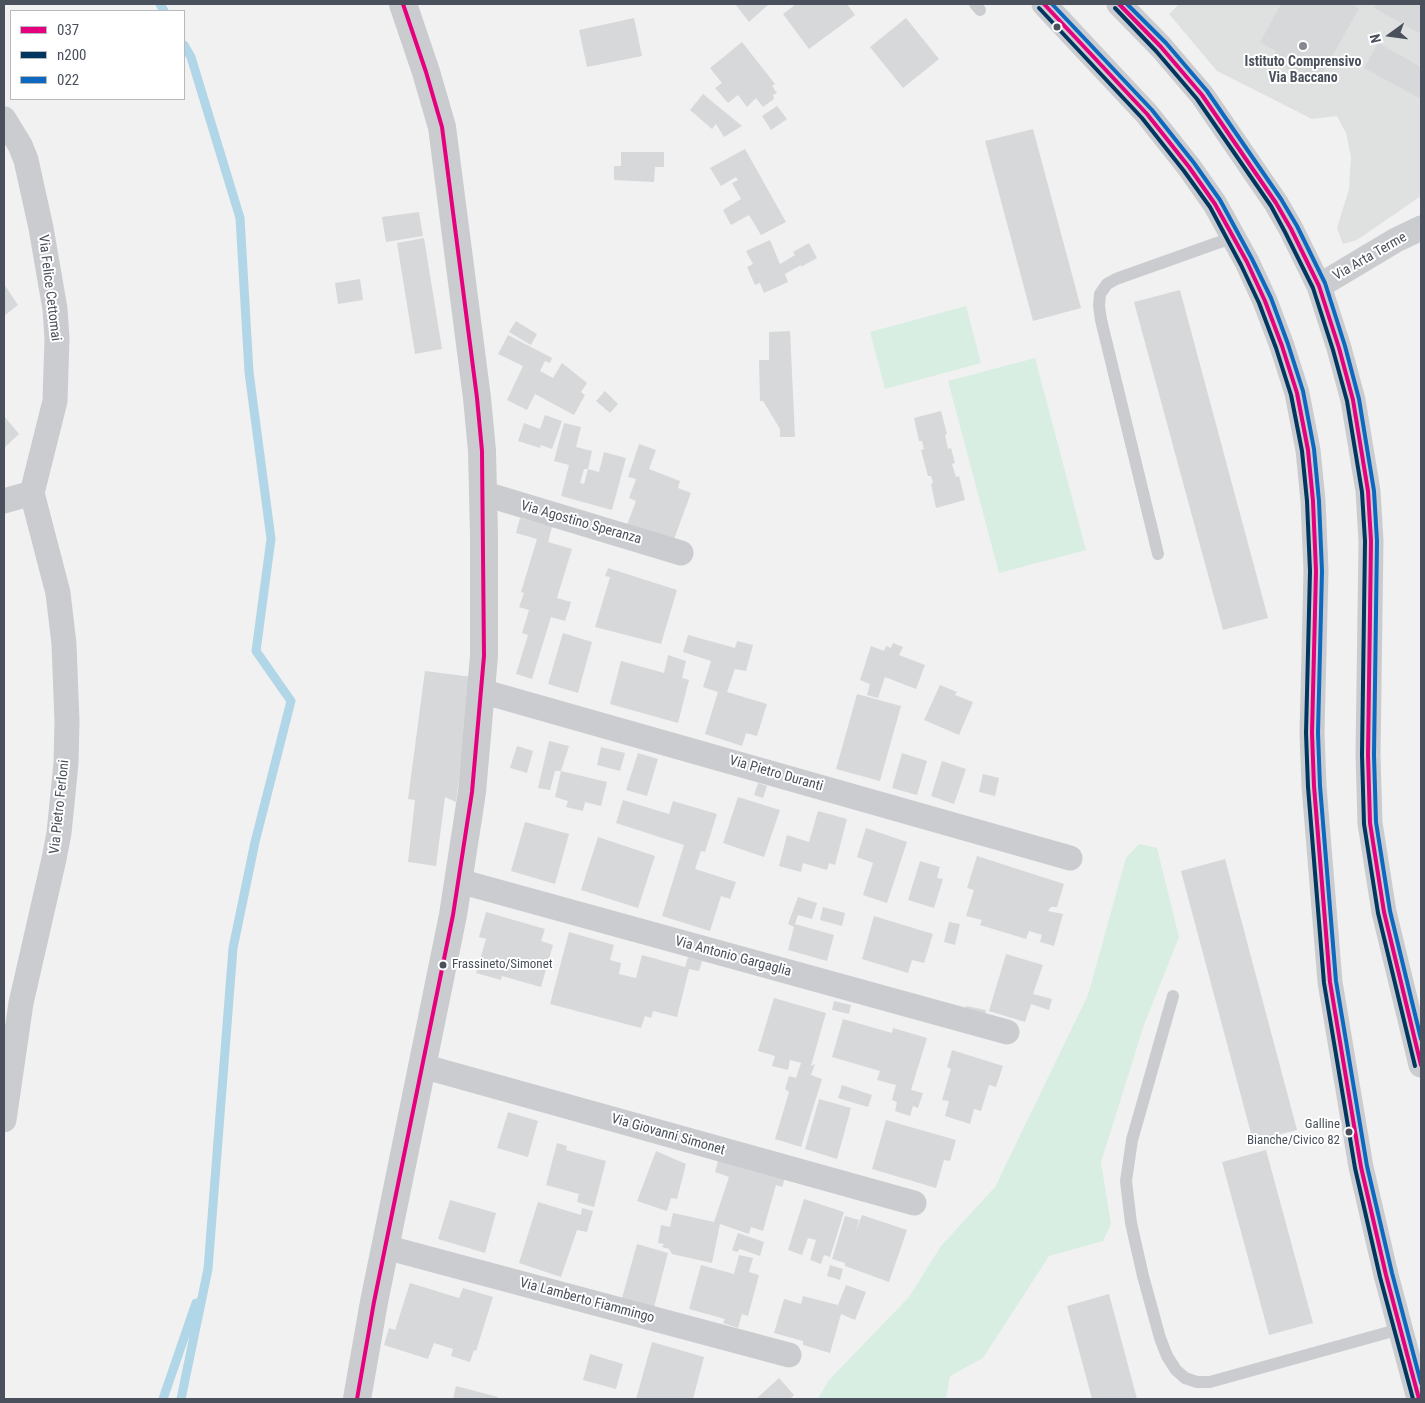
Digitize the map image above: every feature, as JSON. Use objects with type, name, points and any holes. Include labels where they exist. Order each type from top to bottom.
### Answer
[{"type":"street","points":[[357,1399],[385,1247],[459,882],[471,799],[484,656],[485,583],[482,451],[478,408],[442,127],[403,4]]},
{"type":"street","points":[[1044,4],[1147,114],[1198,178],[1216,204],[1265,301],[1289,365],[1297,393],[1308,450],[1313,501],[1316,563],[1312,733],[1314,786],[1330,982],[1361,1167],[1374,1226],[1419,1399]]},
{"type":"street","points":[[1127,7],[1208,103],[1276,204],[1291,229],[1319,286],[1331,319],[1346,372],[1364,460],[1368,491],[1370,541],[1368,738],[1370,823],[1384,912],[1421,1066]]},
{"type":"street","name":"Via Felice Cettomai","points":[[4,119],[26,160],[41,228],[56,324],[55,401],[32,492]]},
{"type":"street","name":"Via Arta Terme","points":[[1319,286],[1396,240],[1421,228]]},
{"type":"street","points":[[4,501],[32,492]]},
{"type":"street","name":"Via Pietro Ferloni","points":[[4,1120],[21,1003],[54,859],[66,763],[66,677],[58,593],[32,492]]},
{"type":"street","name":"Via Agostino Speranza","points":[[482,493],[681,553]]},
{"type":"street","name":"Via Pietro Duranti","points":[[481,691],[1070,858]]},
{"type":"street","name":"Via Antonio Gargaglia","points":[[459,882],[1007,1032]]},
{"type":"street","name":"Via Giovanni Simonet","points":[[422,1066],[914,1203]]},
{"type":"street","name":"Via Lamberto Fiammingo","points":[[385,1247],[789,1356]]},
{"type":"lane","points":[[1158,554],[1101,320],[1100,294],[1107,284],[1116,279],[1234,237]]},
{"type":"lane","points":[[1174,996],[1132,1140],[1126,1181],[1128,1210],[1143,1276],[1160,1338],[1167,1356],[1176,1370],[1185,1378],[1197,1382],[1210,1382],[1400,1330]]},
{"type":"shaded area","points":[[1179,4],[1421,4],[1421,196],[1357,240],[1343,244],[1337,228],[1349,189],[1351,157],[1346,133],[1337,116],[1312,119],[1217,71],[1169,14]]},
{"type":"green space","points":[[966,306],[981,363],[885,389],[870,332]]},
{"type":"green space","points":[[1035,358],[1086,550],[999,573],[948,381]]},
{"type":"green space","points":[[1139,844],[1157,848],[1179,937],[1144,1025],[1101,1162],[1111,1224],[1103,1241],[1049,1256],[983,1358],[950,1376],[946,1399],[818,1399],[828,1381],[909,1297],[941,1246],[995,1187],[1088,995],[1126,858]]},
{"type":"building","points":[[735,4],[769,4],[749,22]]},
{"type":"building","points":[[796,4],[847,4],[855,15],[809,49],[783,14]]},
{"type":"building","name":"Istituto Comprensivo Via Baccano","points":[[1281,4],[1351,4],[1359,8],[1316,85],[1270,60],[1276,51],[1260,42]]},
{"type":"building","points":[[1376,4],[1421,4],[1421,34],[1374,8]]},
{"type":"building","points":[[634,18],[642,56],[587,67],[579,30]]},
{"type":"building","points":[[906,18],[939,59],[903,88],[870,47]]},
{"type":"building","points":[[742,42],[775,84],[772,86],[777,93],[773,95],[774,99],[763,107],[756,98],[747,107],[738,95],[728,103],[715,88],[722,83],[710,68]]},
{"type":"building","points":[[1378,43],[1421,67],[1421,99],[1364,68]]},
{"type":"building","points":[[703,94],[742,126],[724,137],[716,124],[712,129],[690,110]]},
{"type":"building","points":[[777,106],[787,119],[771,130],[762,116]]},
{"type":"building","points":[[1033,129],[1081,308],[1033,321],[985,141]]},
{"type":"building","points":[[745,149],[786,222],[761,235],[749,215],[731,225],[723,210],[741,199],[732,183],[738,180],[736,177],[721,186],[710,168]]},
{"type":"building","points":[[621,152],[664,152],[664,167],[655,167],[654,182],[614,180],[614,166],[621,166]]},
{"type":"building","points":[[419,212],[423,236],[386,242],[382,217]]},
{"type":"building","points":[[424,238],[442,349],[415,354],[397,243]]},
{"type":"building","points":[[770,240],[780,264],[795,255],[793,252],[809,243],[817,258],[785,274],[788,282],[764,293],[760,283],[755,285],[747,267],[753,264],[746,251]]},
{"type":"building","points":[[360,279],[363,300],[338,304],[335,283]]},
{"type":"building","points":[[4,284],[18,305],[4,316]]},
{"type":"building","points":[[1180,290],[1268,618],[1223,630],[1134,302]]},
{"type":"building","points":[[516,321],[537,334],[531,345],[509,332]]},
{"type":"building","points":[[790,331],[795,437],[780,437],[780,429],[763,401],[760,401],[759,360],[769,360],[769,332]]},
{"type":"building","points":[[508,335],[552,358],[550,363],[545,361],[540,371],[553,378],[562,363],[587,383],[581,392],[585,395],[574,415],[535,394],[527,410],[507,400],[523,366],[498,354]]},
{"type":"building","points":[[605,391],[618,404],[610,413],[596,401]]},
{"type":"building","points":[[941,411],[947,434],[945,435],[948,449],[951,448],[955,463],[952,464],[956,477],[959,476],[965,500],[936,508],[931,484],[933,483],[931,476],[928,476],[921,450],[924,449],[922,441],[919,441],[914,418]]},
{"type":"building","points":[[545,415],[562,421],[552,449],[541,445],[540,448],[518,441],[524,423],[540,429]]},
{"type":"building","points":[[4,416],[19,434],[4,448]]},
{"type":"building","points":[[564,423],[581,427],[576,447],[592,451],[588,469],[599,472],[604,452],[626,458],[612,510],[561,496],[569,465],[554,461]],"holes":[[[584,469],[588,469],[584,484],[580,483]]]},
{"type":"building","points":[[639,444],[656,450],[649,469],[680,481],[678,488],[691,493],[673,542],[627,525],[636,501],[629,498],[636,479],[628,477]]},
{"type":"building","points":[[520,518],[552,527],[548,542],[572,549],[557,598],[571,602],[565,621],[551,617],[532,679],[516,674],[528,635],[522,633],[529,610],[519,607],[524,593],[521,592],[537,539],[516,533]]},
{"type":"building","points":[[608,568],[677,590],[661,644],[595,627],[610,577],[605,576]]},
{"type":"building","points":[[563,633],[592,642],[578,693],[548,684]]},
{"type":"building","points":[[688,635],[735,648],[737,641],[753,645],[746,671],[735,669],[727,692],[767,704],[757,736],[746,733],[742,746],[705,734],[718,692],[703,687],[711,661],[683,652]]},
{"type":"building","points":[[893,643],[903,647],[899,655],[925,665],[916,689],[885,677],[878,698],[867,695],[870,684],[860,680],[871,646],[884,651],[886,646],[891,648]]},
{"type":"building","points":[[668,655],[686,661],[682,678],[689,680],[678,723],[610,704],[621,661],[664,673]]},
{"type":"building","points":[[425,671],[472,677],[456,802],[445,797],[436,866],[408,862],[415,800],[408,799]]},
{"type":"building","points":[[940,685],[957,692],[955,695],[973,702],[959,735],[924,720]]},
{"type":"building","points":[[857,694],[901,706],[880,781],[836,769]]},
{"type":"building","points":[[549,741],[569,746],[561,771],[555,771],[550,790],[538,788]]},
{"type":"building","points":[[517,746],[533,751],[527,773],[510,768]]},
{"type":"building","points":[[601,747],[625,753],[620,771],[597,765]]},
{"type":"building","points":[[638,753],[658,759],[647,796],[626,790]]},
{"type":"building","points":[[902,753],[927,761],[917,795],[892,788]]},
{"type":"building","points":[[942,761],[966,769],[954,804],[931,796]]},
{"type":"building","points":[[561,771],[607,782],[601,806],[585,802],[583,811],[566,807],[568,801],[555,797]]},
{"type":"building","points":[[983,774],[999,778],[995,796],[979,792]]},
{"type":"building","points":[[758,783],[767,786],[763,798],[754,795]]},
{"type":"building","points":[[738,797],[780,810],[764,857],[723,843]]},
{"type":"building","points":[[623,800],[669,814],[673,801],[717,814],[705,852],[701,851],[695,869],[736,882],[730,899],[721,896],[710,931],[662,916],[684,845],[616,823]]},
{"type":"building","points":[[818,811],[847,819],[835,865],[829,863],[827,870],[803,863],[801,872],[779,866],[787,835],[809,842]]},
{"type":"building","points":[[525,822],[569,834],[555,884],[511,871]]},
{"type":"building","points":[[866,828],[907,842],[887,903],[863,895],[873,863],[857,857]]},
{"type":"building","points":[[598,837],[655,856],[638,908],[581,890]]},
{"type":"building","points":[[977,856],[1064,884],[1057,907],[1051,907],[1048,911],[1063,914],[1054,946],[1040,942],[1042,935],[1029,931],[1026,939],[980,925],[982,920],[966,916],[974,890],[967,888]]},
{"type":"building","points":[[1225,859],[1297,1130],[1253,1141],[1181,871]]},
{"type":"building","points":[[920,861],[940,867],[937,878],[943,879],[934,908],[908,900]]},
{"type":"building","points":[[798,897],[817,903],[812,919],[798,915],[795,924],[834,935],[827,961],[788,950],[794,927],[788,924]]},
{"type":"building","points":[[823,907],[845,913],[842,926],[820,920]]},
{"type":"building","points":[[486,912],[545,929],[541,941],[553,945],[541,987],[502,976],[501,980],[476,973],[486,939],[479,937]]},
{"type":"building","points":[[874,916],[933,934],[924,963],[912,960],[908,973],[862,959]]},
{"type":"building","points":[[949,922],[960,924],[955,945],[944,942]]},
{"type":"building","points":[[569,932],[614,945],[610,960],[621,963],[619,974],[636,978],[642,955],[685,967],[688,957],[702,961],[699,971],[689,969],[677,1017],[653,1011],[651,1018],[645,1016],[641,1028],[550,1004]]},
{"type":"building","points":[[1006,954],[1043,965],[1033,994],[1052,999],[1049,1010],[1031,1004],[1025,1022],[989,1011]]},
{"type":"building","points":[[774,998],[826,1013],[811,1066],[815,1064],[811,1075],[822,1079],[801,1147],[775,1139],[789,1092],[785,1089],[789,1076],[796,1078],[801,1063],[790,1060],[788,1070],[772,1066],[775,1056],[758,1051]]},
{"type":"building","points":[[834,1001],[851,1005],[849,1014],[832,1010]]},
{"type":"building","points":[[966,1006],[986,1010],[984,1020],[964,1016]]},
{"type":"building","points":[[843,1019],[892,1033],[893,1028],[927,1038],[911,1090],[923,1093],[918,1108],[913,1106],[910,1116],[895,1111],[897,1102],[892,1100],[896,1085],[877,1080],[880,1071],[832,1057]]},
{"type":"building","points":[[952,1050],[1003,1066],[996,1087],[989,1085],[981,1111],[974,1109],[970,1124],[945,1116],[949,1101],[942,1100],[951,1069],[947,1067]]},
{"type":"building","points":[[842,1085],[872,1095],[868,1107],[838,1098]]},
{"type":"building","points":[[819,1099],[851,1108],[837,1159],[805,1149]]},
{"type":"building","points":[[508,1112],[538,1121],[528,1157],[497,1148]]},
{"type":"building","points":[[886,1120],[956,1140],[950,1161],[944,1160],[936,1188],[872,1169]]},
{"type":"building","points":[[557,1143],[567,1146],[566,1150],[606,1161],[594,1207],[577,1202],[579,1194],[546,1185]]},
{"type":"building","points":[[1266,1150],[1313,1323],[1269,1335],[1222,1162]]},
{"type":"building","points":[[656,1151],[686,1164],[677,1199],[671,1198],[667,1211],[637,1201]]},
{"type":"building","points":[[719,1158],[785,1178],[782,1187],[776,1185],[763,1231],[751,1227],[749,1234],[720,1224],[712,1263],[672,1254],[669,1249],[662,1247],[664,1244],[658,1243],[661,1225],[670,1227],[673,1213],[714,1222],[729,1177],[715,1172]]},
{"type":"building","points":[[804,1199],[844,1212],[830,1257],[824,1255],[821,1264],[810,1260],[816,1240],[808,1238],[802,1255],[788,1250]]},
{"type":"building","points":[[450,1200],[496,1213],[485,1253],[438,1239]]},
{"type":"building","points":[[538,1202],[581,1215],[582,1208],[593,1211],[587,1232],[577,1230],[561,1277],[519,1263]]},
{"type":"building","points":[[862,1215],[907,1230],[889,1282],[845,1266],[845,1263],[832,1259],[845,1216],[859,1220],[856,1231]]},
{"type":"building","points":[[738,1233],[764,1242],[760,1256],[740,1249],[737,1252],[732,1250]]},
{"type":"building","points":[[637,1244],[668,1253],[654,1307],[622,1298]]},
{"type":"building","points":[[739,1255],[753,1258],[749,1272],[759,1275],[748,1316],[742,1314],[738,1328],[723,1323],[725,1319],[689,1309],[701,1265],[734,1274]]},
{"type":"building","points":[[830,1265],[843,1269],[840,1280],[827,1276]]},
{"type":"building","points":[[410,1283],[459,1298],[463,1288],[493,1297],[476,1351],[474,1350],[470,1362],[451,1356],[453,1349],[434,1343],[428,1359],[384,1345],[389,1328],[395,1330]]},
{"type":"building","points":[[846,1285],[866,1292],[855,1320],[841,1314],[830,1353],[803,1345],[803,1341],[774,1333],[784,1299],[801,1304],[803,1296],[838,1305]]},
{"type":"building","points":[[1109,1294],[1137,1399],[1092,1399],[1067,1306]]},
{"type":"building","points":[[652,1342],[704,1357],[693,1399],[636,1399]]},
{"type":"building","points":[[590,1354],[623,1364],[616,1389],[583,1380]]},
{"type":"building","points":[[779,1378],[794,1395],[790,1399],[756,1399]]},
{"type":"building","points":[[456,1386],[498,1397],[497,1399],[453,1399]]},
{"type":"waterway","points":[[160,4],[163,10]]},
{"type":"waterway","points":[[181,1399],[208,1269],[233,948],[255,842],[291,701],[256,651],[271,539],[249,372],[240,218],[191,57],[185,47]]},
{"type":"waterway","points":[[163,1399],[196,1303]]},
{"type":"transit line","name":"037","points":[[357,1399],[374,1302],[453,915],[472,792],[484,656],[482,451],[477,398],[442,127],[403,4]]},
{"type":"transit line","name":"037","points":[[1044,4],[1147,114],[1189,167],[1215,204],[1247,262],[1265,301],[1297,393],[1308,450],[1313,501],[1316,571],[1312,733],[1314,786],[1330,982],[1361,1167],[1386,1275],[1419,1399]]},
{"type":"transit line","name":"022","points":[[1052,4],[1152,110],[1194,163],[1220,200],[1271,298],[1303,391],[1314,449],[1319,501],[1322,571],[1318,733],[1320,786],[1336,981],[1367,1166],[1392,1273],[1421,1383]]},
{"type":"transit line","name":"037","points":[[1119,4],[1161,47],[1202,95],[1276,203],[1319,286],[1339,348],[1353,400],[1368,491],[1371,541],[1368,755],[1370,823],[1384,912],[1421,1065]]},
{"type":"transit line","name":"022","points":[[1127,4],[1166,43],[1207,91],[1281,199],[1297,226],[1325,283],[1345,346],[1359,399],[1374,491],[1377,541],[1374,755],[1376,822],[1390,911],[1421,1039]]},
{"type":"transit line","name":"n200","points":[[1039,8],[1142,118],[1210,207],[1259,303],[1291,395],[1302,451],[1307,501],[1310,571],[1306,733],[1308,787],[1324,983],[1355,1168],[1380,1277],[1413,1399]]},
{"type":"transit line","name":"n200","points":[[1115,8],[1156,51],[1197,99],[1271,206],[1313,288],[1333,350],[1347,401],[1362,492],[1365,541],[1362,755],[1364,824],[1378,913],[1415,1066]]},
{"type":"place","name":"Istituto Comprensivo Via Baccano","points":[[1303,46]]},
{"type":"place","name":"Frassineto/Simonet","points":[[443,965]]},
{"type":"place","name":"Galline Bianche/Civico 82","points":[[1349,1132]]}]
